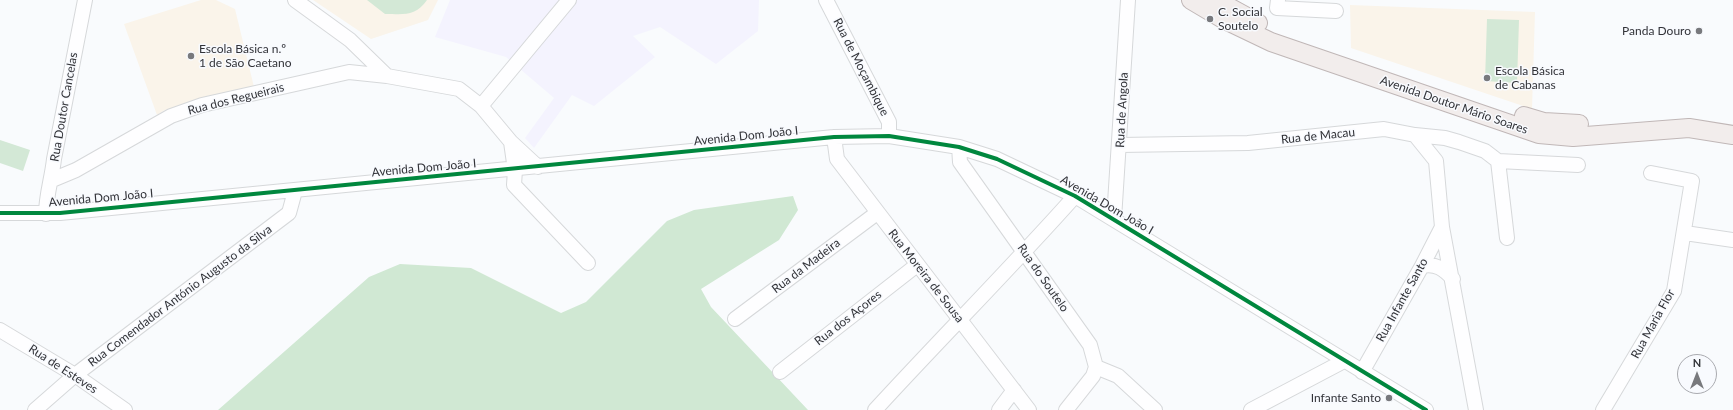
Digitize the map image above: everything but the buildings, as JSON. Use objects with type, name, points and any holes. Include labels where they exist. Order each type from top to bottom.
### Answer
[{"type":"main road","name":"Avenida Doutor Mário Soares","points":[[1191,0],[1222,19],[1271,42],[1540,134],[1573,137],[1688,128],[1733,135]]},
{"type":"main road","name":"Avenida Doutor Mário Soares","points":[[1216,0],[1274,31],[1544,122],[1580,124],[1693,117],[1733,123]]},
{"type":"street","name":"Rua Doutor Cancelas","points":[[46,214],[46,197],[52,180],[54,159],[85,0]]},
{"type":"street","points":[[295,0],[350,40],[387,76]]},
{"type":"street","points":[[481,106],[569,0]]},
{"type":"street","name":"Rua de Moçambique","points":[[826,0],[889,122],[889,136]]},
{"type":"street","name":"Rua de Angola","points":[[1114,219],[1120,145],[1128,0]]},
{"type":"street","points":[[1278,0],[1278,8],[1336,10]]},
{"type":"street","name":"Rua dos Regueirais","points":[[52,180],[76,170],[171,116],[202,105],[349,72],[387,76],[458,89],[481,106],[511,142],[538,167]]},
{"type":"street","name":"Rua de Macau","points":[[1120,145],[1248,143],[1384,130],[1446,138],[1485,151],[1498,161]]},
{"type":"street","points":[[1415,135],[1436,161]]},
{"type":"street","name":"Avenida Dom João I","points":[[0,213],[46,214],[515,170],[834,138],[889,136],[958,147],[997,159],[1075,196],[1426,410]]},
{"type":"street","name":"Rua Moreira de Sousa","points":[[834,138],[837,159],[1029,410]]},
{"type":"street","points":[[511,142],[515,170],[514,185],[588,263]]},
{"type":"street","points":[[1459,142],[1443,148],[1436,161],[1442,228],[1453,279],[1476,410]]},
{"type":"street","name":"Rua do Soutelo","points":[[958,147],[960,162],[1090,345],[1096,367]]},
{"type":"street","points":[[1507,238],[1498,161],[1578,165]]},
{"type":"street","name":"Rua Maria Flor","points":[[1603,410],[1674,291],[1685,232],[1692,181],[1651,173]]},
{"type":"street","name":"Rua Comendador António Augusto da Silva","points":[[35,410],[75,375],[289,213],[295,190]]},
{"type":"street","points":[[875,410],[1075,196]]},
{"type":"street","name":"Rua da Madeira","points":[[735,319],[877,213]]},
{"type":"street","name":"Rua Infante Santo","points":[[1362,372],[1442,228]]},
{"type":"street","points":[[1685,232],[1733,240]]},
{"type":"street","name":"Rua dos Açores","points":[[780,372],[917,265]]},
{"type":"street","points":[[1422,266],[1432,265],[1441,268],[1453,279]]},
{"type":"street","name":"Rua de Esteves","points":[[0,330],[75,375],[125,410]]},
{"type":"street","points":[[1252,410],[1344,361]]},
{"type":"street","points":[[1066,410],[1093,376],[1096,367],[1118,376],[1155,410]]},
{"type":"street","points":[[999,410],[1014,390]]},
{"type":"shaded area","name":"Escola Básica n.º 1 de São Caetano","points":[[201,0],[216,0],[235,9],[254,87],[165,110],[157,115],[124,24]]},
{"type":"shaded area","points":[[313,0],[438,0],[428,20],[371,39]]},
{"type":"shaded area","points":[[450,0],[759,0],[758,31],[716,64],[660,27],[633,36],[655,57],[594,106],[572,95],[534,148],[525,138],[554,98],[506,57],[435,37]]},
{"type":"shaded area","name":"Escola Básica de Cabanas","points":[[1350,5],[1535,12],[1532,109],[1351,48]]},
{"type":"green space","points":[[367,0],[427,0],[413,12],[385,14]]},
{"type":"green space","points":[[1487,19],[1519,20],[1517,83],[1485,81]]},
{"type":"green space","points":[[0,140],[30,150],[23,171],[0,163]]},
{"type":"green space","points":[[793,196],[798,210],[779,240],[701,289],[711,307],[808,410],[218,410],[369,277],[400,264],[471,268],[561,313],[586,302],[667,221],[694,210]]},
{"type":"cycle path","points":[[0,213],[60,213],[834,137],[889,136],[959,147],[997,159],[1075,196],[1426,410]]},
{"type":"place","name":"C. Social Soutelo","points":[[1210,19]]},
{"type":"place","name":"Panda Douro","points":[[1699,31]]},
{"type":"place","name":"Escola Básica n.º 1 de São Caetano","points":[[191,56]]},
{"type":"place","name":"Escola Básica de Cabanas","points":[[1487,78]]},
{"type":"place","name":"Infante Santo","points":[[1389,398]]}]
